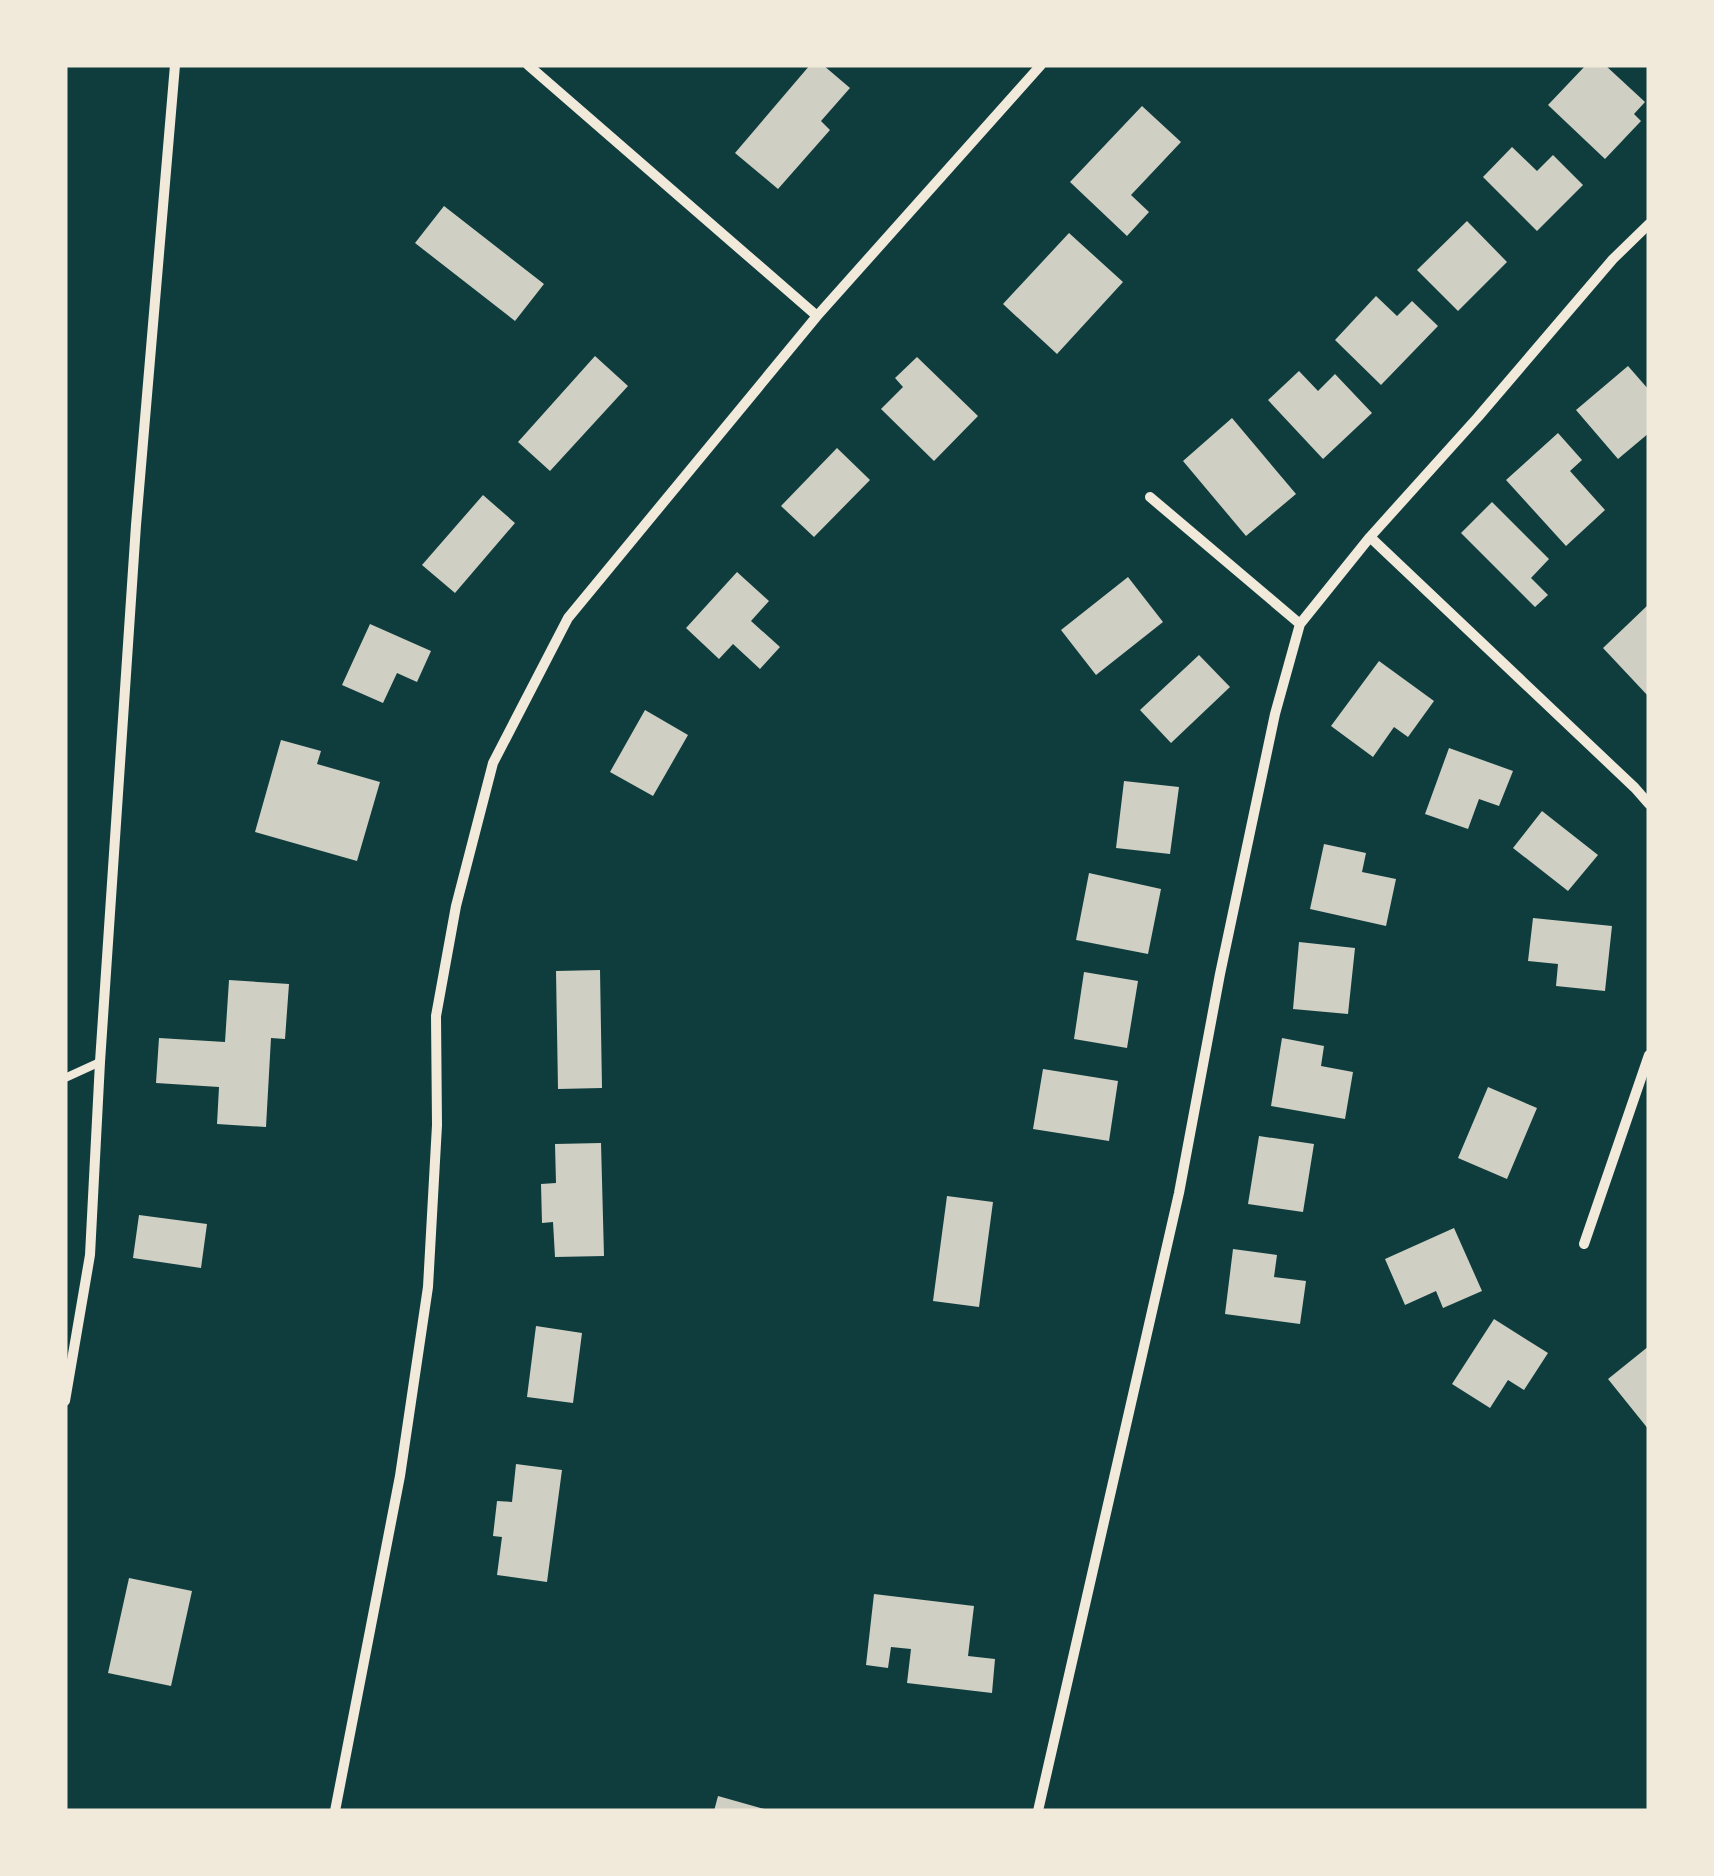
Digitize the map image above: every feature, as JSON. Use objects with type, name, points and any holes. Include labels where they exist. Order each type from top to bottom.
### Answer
[{"type":"street","points":[[65,1401],[90,1255],[136,525],[176,65]]},
{"type":"street","points":[[528,65],[817,316]]},
{"type":"street","points":[[335,1811],[400,1476],[428,1287],[437,1125],[436,1016],[456,906],[493,763],[568,618],[817,316],[1041,65]]},
{"type":"street","points":[[1038,1811],[1179,1193],[1274,714],[1300,624],[1370,537],[1612,259],[1649,224]]},
{"type":"street","points":[[1150,497],[1300,624]]},
{"type":"street","points":[[1370,537],[1649,804]]},
{"type":"street","points":[[1584,1244],[1649,1055]]},
{"type":"lane","points":[[65,1078],[100,1062]]},
{"type":"building","points":[[810,65],[823,65],[850,88],[821,121],[830,130],[778,189],[735,153]]},
{"type":"building","points":[[1586,65],[1605,65],[1645,102],[1634,114],[1641,121],[1605,159],[1548,105]]},
{"type":"building","points":[[1142,106],[1181,142],[1131,195],[1149,212],[1127,236],[1070,182]]},
{"type":"building","points":[[1512,147],[1537,171],[1553,155],[1583,185],[1537,231],[1483,177]]},
{"type":"building","points":[[444,206],[544,284],[515,321],[415,243]]},
{"type":"building","points":[[1467,221],[1507,262],[1458,311],[1417,270]]},
{"type":"building","points":[[1069,233],[1123,282],[1057,354],[1003,304]]},
{"type":"building","points":[[1376,296],[1397,316],[1412,301],[1438,326],[1381,385],[1335,340]]},
{"type":"building","points":[[595,356],[628,386],[550,471],[518,442]]},
{"type":"building","points":[[917,357],[978,416],[934,461],[881,409],[903,387],[895,378]]},
{"type":"building","points":[[1628,366],[1649,390],[1649,433],[1618,459],[1576,410]]},
{"type":"building","points":[[1299,371],[1318,391],[1335,374],[1372,413],[1323,459],[1268,400]]},
{"type":"building","points":[[1232,418],[1296,494],[1246,536],[1183,461]]},
{"type":"building","points":[[1558,433],[1582,460],[1570,471],[1605,510],[1566,546],[1506,480]]},
{"type":"building","points":[[837,448],[870,480],[814,537],[781,506]]},
{"type":"building","points":[[483,495],[515,523],[455,593],[422,565]]},
{"type":"building","points":[[1492,502],[1549,559],[1531,578],[1548,595],[1535,607],[1461,533]]},
{"type":"building","points":[[737,572],[769,601],[751,621],[780,647],[760,669],[733,644],[719,659],[686,628]]},
{"type":"building","points":[[1128,577],[1163,622],[1096,675],[1061,630]]},
{"type":"building","points":[[1649,604],[1649,697],[1603,648]]},
{"type":"building","points":[[370,624],[431,651],[417,682],[397,673],[383,703],[342,685]]},
{"type":"building","points":[[1199,655],[1230,687],[1171,743],[1140,710]]},
{"type":"building","points":[[1379,661],[1434,701],[1408,737],[1394,727],[1373,757],[1331,726]]},
{"type":"building","points":[[645,710],[688,735],[653,796],[610,772]]},
{"type":"building","points":[[281,740],[321,751],[317,764],[380,782],[357,861],[255,832]]},
{"type":"building","points":[[1449,748],[1513,771],[1499,806],[1479,799],[1468,829],[1425,814]]},
{"type":"building","points":[[1124,781],[1179,787],[1170,854],[1116,848]]},
{"type":"building","points":[[1542,811],[1598,855],[1568,891],[1513,848]]},
{"type":"building","points":[[1324,844],[1366,853],[1362,872],[1396,879],[1386,926],[1310,909]]},
{"type":"building","points":[[1089,873],[1161,889],[1148,954],[1076,940]]},
{"type":"building","points":[[1533,918],[1612,926],[1605,991],[1556,986],[1558,964],[1528,961]]},
{"type":"building","points":[[1299,942],[1355,948],[1348,1014],[1293,1009]]},
{"type":"building","points":[[600,970],[602,1088],[558,1089],[556,971]]},
{"type":"building","points":[[1084,972],[1138,981],[1127,1048],[1074,1039]]},
{"type":"building","points":[[229,980],[289,984],[285,1039],[271,1038],[266,1127],[217,1124],[219,1087],[156,1083],[159,1038],[225,1042]]},
{"type":"building","points":[[1282,1038],[1324,1046],[1321,1066],[1353,1072],[1345,1119],[1271,1106]]},
{"type":"building","points":[[1043,1069],[1118,1081],[1109,1141],[1033,1129]]},
{"type":"building","points":[[1488,1087],[1537,1108],[1507,1179],[1458,1158]]},
{"type":"building","points":[[1259,1136],[1314,1144],[1303,1212],[1248,1204]]},
{"type":"building","points":[[601,1143],[604,1256],[555,1257],[553,1222],[542,1223],[541,1184],[556,1183],[555,1144]]},
{"type":"building","points":[[947,1196],[993,1202],[979,1307],[933,1301]]},
{"type":"building","points":[[139,1215],[207,1224],[201,1268],[133,1258]]},
{"type":"building","points":[[1454,1228],[1482,1291],[1443,1308],[1436,1291],[1405,1305],[1385,1259]]},
{"type":"building","points":[[1233,1249],[1277,1255],[1274,1277],[1306,1281],[1300,1324],[1225,1314]]},
{"type":"building","points":[[1494,1319],[1548,1353],[1524,1390],[1508,1380],[1490,1408],[1452,1384]]},
{"type":"building","points":[[536,1326],[582,1333],[573,1403],[527,1397]]},
{"type":"building","points":[[1649,1346],[1649,1430],[1608,1379]]},
{"type":"building","points":[[516,1464],[562,1470],[547,1582],[497,1575],[502,1537],[493,1536],[497,1501],[512,1502]]},
{"type":"building","points":[[129,1578],[192,1591],[171,1686],[108,1673]]},
{"type":"building","points":[[874,1594],[974,1606],[968,1656],[995,1659],[992,1693],[907,1683],[911,1649],[891,1647],[888,1668],[866,1665]]},
{"type":"building","points":[[718,1796],[768,1810],[768,1811],[714,1811]]}]
